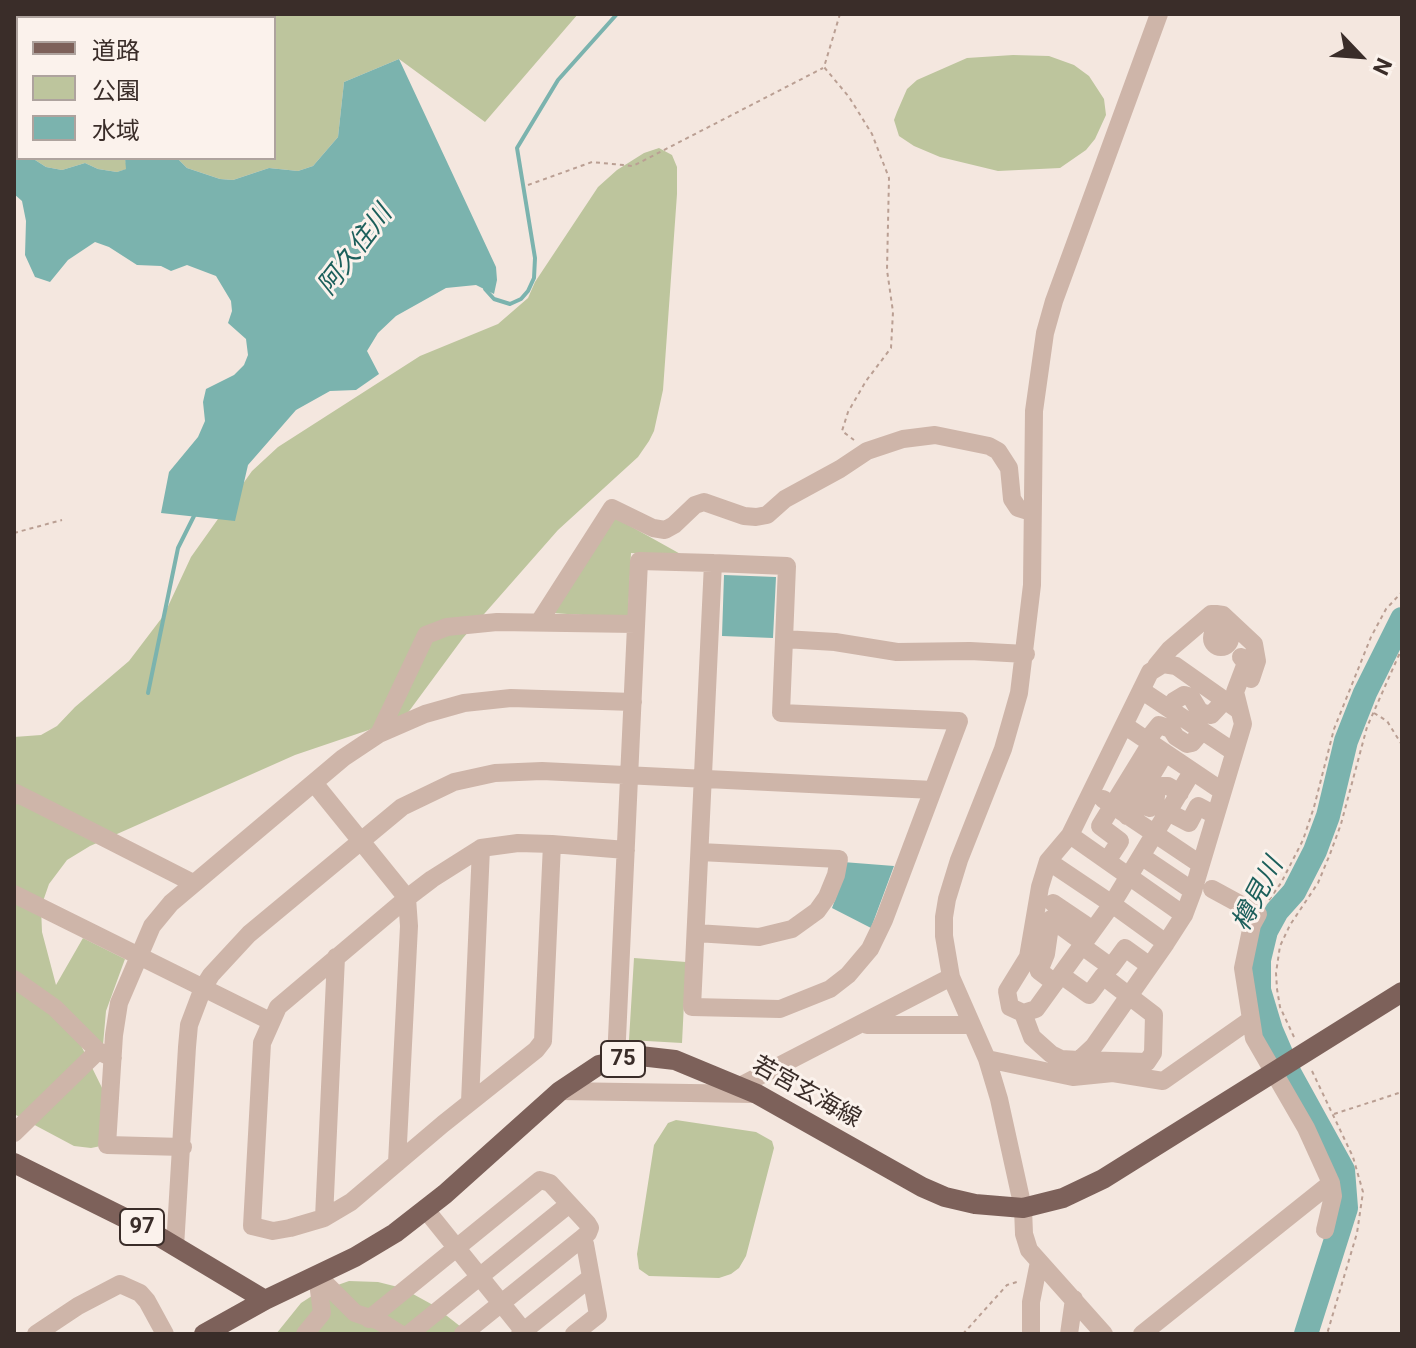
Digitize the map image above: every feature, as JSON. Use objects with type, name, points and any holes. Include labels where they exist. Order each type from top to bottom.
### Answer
[{"type":"main road","name":"若宮玄海線","points":[[204,1334],[395,1233],[426,1210],[560,1091],[599,1065],[616,1060],[640,1056],[675,1060],[749,1090],[922,1187],[975,1204],[1023,1208],[1063,1198],[1103,1179],[1402,992]]},
{"type":"main road","name":"97","points":[[14,1163],[143,1227],[265,1300]]},
{"type":"street","points":[[1104,1334],[1074,1299],[1038,1268],[1029,1250],[999,1099],[987,1059],[951,977],[944,936],[947,899],[1007,737],[1026,654],[1032,585],[1034,411],[1045,333],[1159,14]]},
{"type":"street","points":[[539,622],[612,508],[653,528],[665,530],[695,505],[704,502],[744,516],[767,515],[785,499],[867,451],[903,439],[935,435],[989,446],[1005,458],[1012,499],[1018,508],[1031,512]]},
{"type":"street","points":[[616,1060],[639,561],[713,563],[787,566],[781,713],[959,721],[875,939],[855,968],[830,989],[780,1009],[692,1007],[713,563]]},
{"type":"street","points":[[1168,708],[1184,695],[1191,697],[1200,712],[1211,715],[1234,708],[1242,700],[1257,661],[1254,644],[1223,615],[1211,614],[1221,639],[1246,663],[1235,692],[1234,708]]},
{"type":"street","points":[[379,734],[426,635],[447,627],[497,622],[636,624]]},
{"type":"street","points":[[784,639],[835,642],[897,652],[1026,654]]},
{"type":"street","points":[[1192,772],[1112,904],[1036,1009],[1023,1013],[1010,1007],[1007,991],[1028,957],[1040,887],[1048,861],[1070,835],[1150,672],[1170,649],[1221,639]]},
{"type":"street","points":[[1068,1065],[1094,1046],[1203,890],[1200,864],[1243,724],[1234,708],[1176,666],[1156,666]]},
{"type":"street","points":[[1141,690],[1234,752]]},
{"type":"street","points":[[183,1147],[107,1145],[106,1055],[119,1003],[152,926],[171,903],[314,783],[379,734],[425,714],[464,703],[511,698],[633,702]]},
{"type":"street","points":[[1124,725],[1222,791]]},
{"type":"street","points":[[1107,861],[1120,841],[1100,826],[1125,808],[1154,746],[1159,725],[1171,729],[1176,737],[1187,744],[1192,743],[1202,731]]},
{"type":"street","points":[[175,1247],[189,1025],[203,988],[249,934],[402,807],[454,782],[495,773],[542,771],[933,790]]},
{"type":"street","points":[[314,783],[407,898],[409,926],[397,1163]]},
{"type":"street","points":[[1125,808],[1150,808],[1155,804],[1157,788],[1162,786],[1180,793]]},
{"type":"street","points":[[1092,791],[1125,808],[1154,835],[1200,864]]},
{"type":"street","points":[[14,796],[16,793],[193,883]]},
{"type":"street","points":[[1168,812],[1189,823],[1198,806],[1215,815]]},
{"type":"street","points":[[1070,835],[1184,915]]},
{"type":"street","points":[[552,844],[543,1041],[536,1050],[351,1202],[324,1218],[273,1231],[252,1226],[262,1043],[278,1007],[407,898],[481,848],[503,843],[552,844],[626,850]]},
{"type":"street","points":[[470,1102],[481,848]]},
{"type":"street","points":[[696,933],[759,937],[792,929],[817,911],[827,897],[839,859],[700,852]]},
{"type":"street","points":[[1141,856],[1203,890],[1258,914],[1252,925],[1243,968],[1250,1020],[1254,1038],[1306,1128],[1331,1183],[1333,1196],[1325,1230]]},
{"type":"street","points":[[1048,861],[1166,943]]},
{"type":"street","points":[[14,894],[270,1021]]},
{"type":"street","points":[[1053,903],[1111,967],[1125,948],[1150,966]]},
{"type":"street","points":[[987,1059],[1068,1065],[1100,1059],[1141,1064],[1151,1058],[1154,1015],[1130,994],[1103,976],[1089,995],[1039,971],[1046,954],[1051,919],[1086,940]]},
{"type":"street","points":[[324,1218],[336,957]]},
{"type":"street","points":[[560,1091],[749,1090],[951,977]]},
{"type":"street","points":[[14,979],[55,1008],[106,1055]]},
{"type":"street","points":[[1023,1013],[1032,1037],[1068,1065],[1073,1077],[1113,1073],[1163,1081],[1250,1020]]},
{"type":"street","points":[[863,1025],[972,1025]]},
{"type":"street","points":[[14,1133],[106,1055]]},
{"type":"street","points":[[369,1319],[540,1180],[550,1183],[590,1228],[581,1239],[463,1334]]},
{"type":"street","points":[[1142,1334],[1331,1183]]},
{"type":"street","points":[[409,1334],[568,1205]]},
{"type":"street","points":[[426,1210],[523,1333],[590,1278]]},
{"type":"street","points":[[574,1334],[598,1315],[585,1244],[581,1239]]},
{"type":"street","points":[[1031,1334],[1031,1302],[1038,1268]]},
{"type":"street","points":[[317,1275],[355,1313],[379,1321],[400,1334]]},
{"type":"street","points":[[305,1334],[322,1313],[317,1275]]},
{"type":"street","points":[[36,1334],[78,1306],[120,1284],[140,1293],[165,1334]]},
{"type":"street","points":[[1069,1334],[1074,1299]]},
{"type":"path","points":[[528,185],[592,162],[633,166],[824,67],[840,14]]},
{"type":"path","points":[[824,67],[849,97],[872,134],[889,178],[887,257],[893,312],[891,348],[866,381],[848,412],[842,431],[867,451]]},
{"type":"path","points":[[14,533],[62,520]]},
{"type":"path","points":[[1258,914],[1281,883],[1303,840],[1334,729],[1371,637],[1386,609],[1402,592]]},
{"type":"path","points":[[1299,1056],[1280,1007],[1276,973],[1280,946],[1318,883],[1330,854],[1373,712],[1402,648]]},
{"type":"path","points":[[1373,712],[1387,721],[1402,745]]},
{"type":"path","points":[[1333,1114],[1402,1092]]},
{"type":"path","points":[[963,1334],[1007,1285],[1038,1268]]},
{"type":"green space","points":[[14,14],[578,14],[485,122],[399,59],[344,82],[338,137],[313,166],[298,171],[269,168],[233,180],[220,179],[187,168],[179,160],[276,160],[276,16],[16,16],[14,101]]},
{"type":"green space","points":[[1049,56],[1074,65],[1089,76],[1104,99],[1106,115],[1086,150],[1060,168],[998,171],[940,157],[899,136],[894,120],[907,89],[917,80],[967,58]]},
{"type":"green space","points":[[659,148],[672,155],[677,167],[677,194],[663,390],[649,441],[638,457],[558,530],[463,638],[404,718],[295,755],[90,846],[67,860],[49,884],[41,907],[42,932],[56,985],[83,938],[125,959],[106,1011],[103,1045],[63,1009],[110,1104],[101,1146],[74,1146],[14,1114],[14,737],[41,735],[57,726],[129,661],[164,615],[191,557],[252,471],[278,447],[420,356],[498,324],[528,298],[535,282],[598,187],[617,170],[644,153]]},
{"type":"green space","points":[[35,160],[125,160],[127,169],[117,172],[85,163],[62,170],[46,167]]},
{"type":"green space","points":[[614,517],[684,556],[631,553],[628,618],[552,613]]},
{"type":"green space","points":[[634,958],[686,962],[682,1043],[629,1040]]},
{"type":"green space","points":[[676,1120],[756,1132],[772,1141],[774,1148],[746,1256],[739,1268],[719,1278],[649,1276],[639,1269],[637,1254],[654,1145],[668,1123]]},
{"type":"green space","points":[[349,1281],[378,1282],[402,1288],[433,1305],[470,1334],[276,1334],[301,1303],[318,1292]]},
{"type":"water","points":[[399,59],[496,267],[494,294],[476,285],[446,288],[396,316],[378,333],[367,351],[379,374],[356,390],[330,391],[296,410],[248,465],[235,521],[161,513],[169,472],[198,437],[205,421],[203,402],[206,389],[234,375],[244,365],[248,355],[246,339],[228,323],[231,301],[216,276],[187,265],[171,271],[161,266],[137,265],[95,242],[68,260],[50,282],[35,277],[25,255],[26,221],[22,201],[14,194],[14,101],[16,160],[35,160],[46,167],[62,170],[85,163],[117,172],[126,169],[125,160],[179,160],[187,168],[233,180],[269,168],[298,171],[313,166],[338,137],[344,82]]},
{"type":"water","points":[[724,575],[776,577],[773,638],[722,636]]},
{"type":"water","points":[[843,862],[894,866],[871,928],[832,908]]},
{"type":"waterway","name":"阿久住川","points":[[485,289],[494,299],[510,304],[528,291],[534,278],[535,258],[517,148],[558,80],[617,14]]},
{"type":"waterway","name":"阿久住川","points":[[148,693],[178,548],[195,514]]},
{"type":"waterway","name":"樽見川","points":[[1306,1334],[1346,1208],[1343,1170],[1290,1074],[1271,1030],[1259,990],[1259,960],[1266,931],[1277,911],[1294,892],[1315,851],[1328,816],[1346,741],[1365,693],[1402,619]]}]
